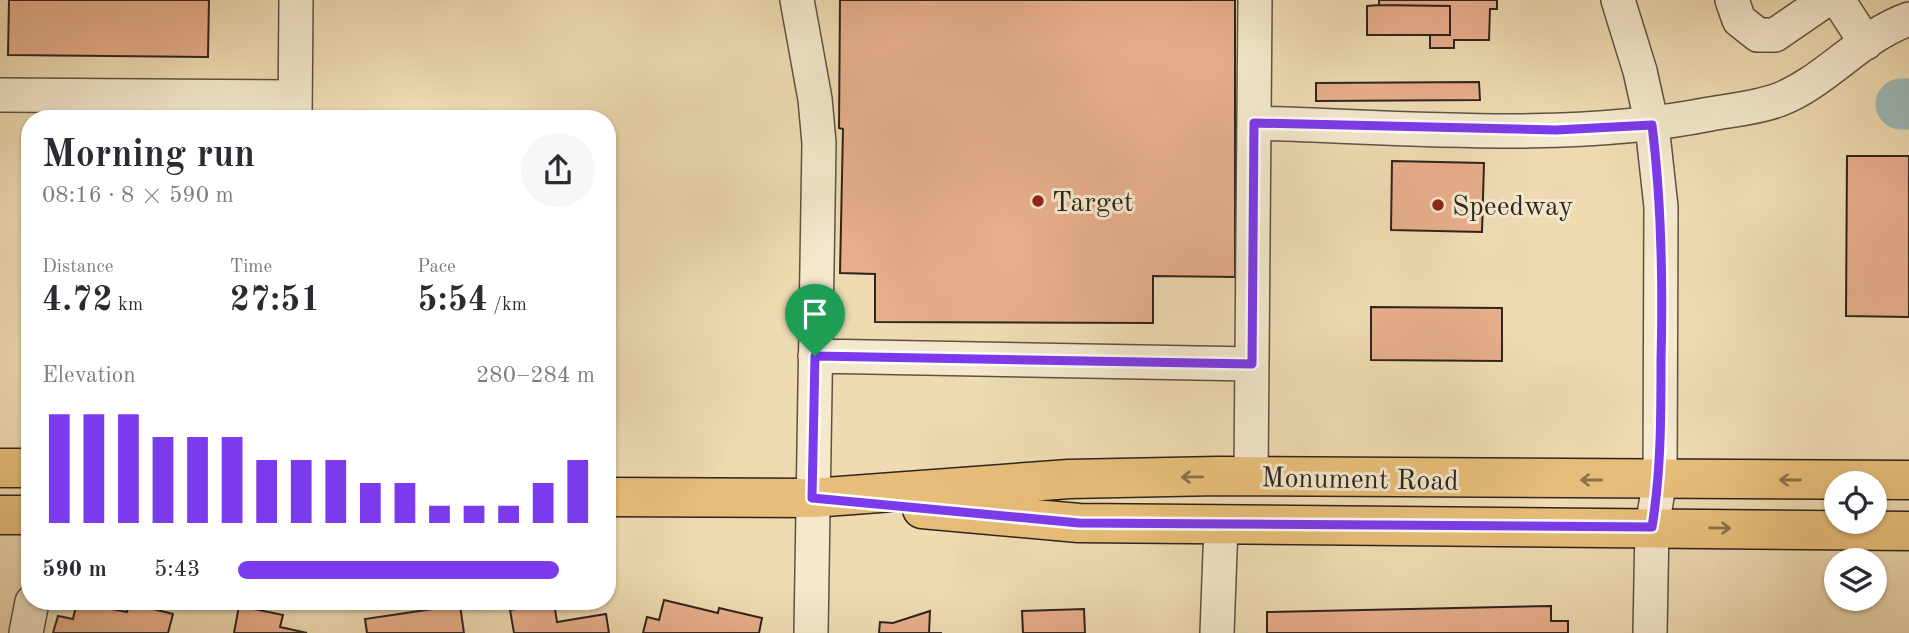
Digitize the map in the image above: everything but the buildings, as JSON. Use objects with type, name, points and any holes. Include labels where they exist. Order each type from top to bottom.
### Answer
[{"type":"main road","points":[[0,468],[21,468]]},
{"type":"main road","name":"Monument Road","points":[[616,497],[812,498],[1069,480],[1251,476],[1909,480]]},
{"type":"main road","name":"Monument Road","points":[[812,498],[1079,523],[1909,531]]},
{"type":"main road","points":[[0,515],[21,514]]},
{"type":"street","points":[[0,95],[295,108],[296,0]]},
{"type":"street","points":[[797,0],[815,99],[818,143],[811,633]]},
{"type":"street","points":[[1251,476],[1255,0]]},
{"type":"street","points":[[1618,0],[1640,71],[1652,125],[1661,207],[1663,264],[1660,479],[1652,527],[1650,633]]},
{"type":"street","points":[[1732,0],[1739,20],[1758,35],[1775,35],[1826,0]]},
{"type":"street","points":[[1838,0],[1866,43]]},
{"type":"street","points":[[1254,123],[1556,130],[1652,125],[1777,101],[1816,80],[1866,43],[1909,19]]},
{"type":"street","points":[[815,356],[1252,364]]},
{"type":"street","points":[[1217,633],[1221,526]]},
{"type":"street","points":[[26,633],[30,610]]},
{"type":"waterway","points":[[1901,104],[1909,104]]},
{"type":"place","name":"Target","points":[[1038,201]]},
{"type":"place","name":"Speedway","points":[[1438,205]]},
{"type":"route","points":[[1254,123],[1556,130],[1652,125],[1661,207],[1663,264],[1660,479],[1652,527],[1079,523],[812,498],[815,356],[1252,364],[1254,123]]}]
